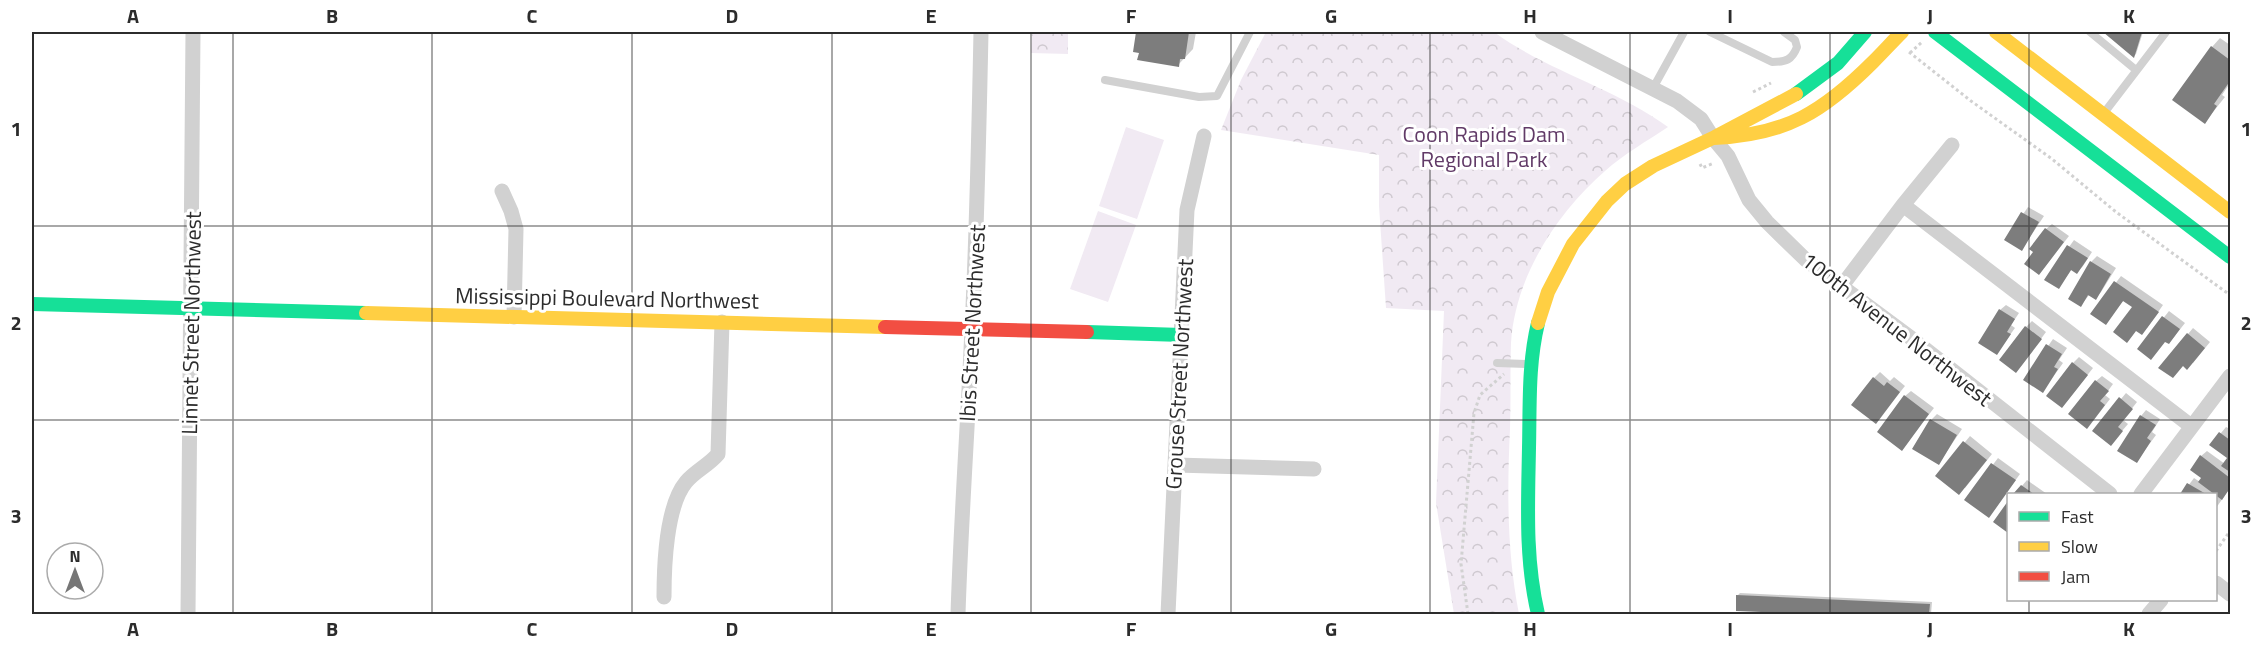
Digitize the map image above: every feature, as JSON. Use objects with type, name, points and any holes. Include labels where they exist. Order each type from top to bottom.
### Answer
[{"type":"street","name":"Linnet Street Northwest","points":[[188,615],[194,32]]},
{"type":"street","name":"Ibis Street Northwest","points":[[958,615],[978,182],[981,32]]},
{"type":"street","name":"100th Avenue Northwest","points":[[1542,32],[1652,90],[1677,100],[1692,110],[1728,156],[1749,200],[1767,222],[1806,260],[1911,338],[2107,493]]},
{"type":"street","points":[[1538,615],[1530,572],[1526,512],[1533,340],[1540,311],[1569,250],[1595,212],[1639,174],[1683,150],[1713,138],[1814,84],[1851,50],[1865,32]]},
{"type":"street","points":[[1713,138],[1761,135],[1779,130],[1814,113],[1874,61],[1902,32]]},
{"type":"street","points":[[1935,32],[2230,257]]},
{"type":"street","points":[[1996,32],[2230,212]]},
{"type":"street","name":"Grouse Street Northwest","points":[[1168,615],[1187,210],[1204,136]]},
{"type":"street","points":[[1841,286],[1952,145]]},
{"type":"street","points":[[502,191],[516,229],[514,317]]},
{"type":"street","points":[[1903,205],[2191,426]]},
{"type":"street","name":"Mississippi Boulevard Northwest","points":[[32,304],[1182,334]]},
{"type":"street","points":[[664,597],[664,554],[678,495],[693,475],[718,454],[722,322]]},
{"type":"street","points":[[2142,493],[2230,376]]},
{"type":"street","points":[[1176,465],[1314,469]]},
{"type":"street","points":[[2217,584],[2230,594]]},
{"type":"street","points":[[2149,615],[2160,601]]},
{"type":"lane","points":[[1105,80],[1199,97],[1217,96],[1250,32]]},
{"type":"lane","points":[[1652,90],[1684,32]]},
{"type":"lane","points":[[1710,32],[1772,62],[1784,62],[1793,57],[1797,48],[1795,40],[1784,32]]},
{"type":"lane","points":[[2090,32],[2136,70]]},
{"type":"lane","points":[[2103,114],[2166,32]]},
{"type":"lane","points":[[1497,363],[1532,364]]},
{"type":"path","points":[[1910,53],[1971,101],[2052,159],[2116,212],[2230,295]]},
{"type":"path","points":[[1749,94],[1774,82]]},
{"type":"path","points":[[2217,549],[2230,531]]},
{"type":"green space","points":[[1032,32],[1068,32],[1068,54],[1031,53]]},
{"type":"green space","name":"Coon Rapids Dam Regional Park","points":[[1266,32],[1494,32],[1536,58],[1626,101],[1668,127],[1612,165],[1570,207],[1541,248],[1520,294],[1511,343],[1508,476],[1510,545],[1519,614],[1454,614],[1436,503],[1444,311],[1386,308],[1379,206],[1379,155],[1221,130],[1241,80]]},
{"type":"green space","points":[[1126,127],[1164,140],[1137,219],[1099,206]]},
{"type":"green space","points":[[1098,211],[1136,225],[1108,302],[1070,289]]},
{"type":"building","points":[[1136,32],[1189,32],[1185,59],[1180,59],[1179,67],[1137,60],[1139,53],[1133,52]]},
{"type":"building","points":[[2103,32],[2142,32],[2134,58]]},
{"type":"building","points":[[2211,46],[2230,60],[2230,81],[2214,104],[2217,106],[2205,124],[2172,100]]},
{"type":"building","points":[[2021,212],[2039,222],[2022,251],[2004,240]]},
{"type":"building","points":[[2045,228],[2064,242],[2039,275],[2024,264],[2033,252],[2029,249]]},
{"type":"building","points":[[2067,245],[2088,258],[2077,274],[2071,270],[2059,289],[2044,280]]},
{"type":"building","points":[[2090,261],[2111,274],[2096,300],[2088,295],[2081,307],[2068,299]]},
{"type":"building","points":[[2114,281],[2159,312],[2142,335],[2136,331],[2127,343],[2113,332],[2132,307],[2123,301],[2106,325],[2090,314]]},
{"type":"building","points":[[1999,309],[2015,319],[2007,332],[2011,334],[1997,355],[1978,343]]},
{"type":"building","points":[[2162,316],[2180,329],[2169,344],[2165,342],[2151,360],[2137,349]]},
{"type":"building","points":[[2025,326],[2042,339],[2016,373],[1999,360]]},
{"type":"building","points":[[2187,333],[2205,348],[2187,370],[2183,366],[2173,378],[2158,368]]},
{"type":"building","points":[[2046,344],[2062,354],[2054,367],[2058,369],[2043,393],[2023,380]]},
{"type":"building","points":[[2072,362],[2088,375],[2062,408],[2046,396]]},
{"type":"building","points":[[1873,377],[1884,386],[1887,382],[1900,392],[1876,424],[1851,405]]},
{"type":"building","points":[[2095,380],[2109,391],[2100,401],[2105,405],[2087,429],[2068,414]]},
{"type":"building","points":[[1904,395],[1929,414],[1902,451],[1877,432]]},
{"type":"building","points":[[2119,397],[2133,409],[2118,427],[2123,431],[2111,446],[2092,431]]},
{"type":"building","points":[[2140,415],[2156,425],[2147,438],[2151,441],[2137,463],[2117,451]]},
{"type":"building","points":[[1930,419],[1957,435],[1939,465],[1912,449]]},
{"type":"building","points":[[2219,432],[2230,440],[2230,472],[2221,466],[2227,458],[2209,445]]},
{"type":"building","points":[[1963,441],[1987,460],[1959,495],[1935,476]]},
{"type":"building","points":[[2200,455],[2230,478],[2230,488],[2222,500],[2217,496],[2217,493],[2213,493],[2198,482],[2201,478],[2190,470]]},
{"type":"building","points":[[1991,463],[2016,480],[1989,518],[1964,500]]},
{"type":"building","points":[[2187,483],[2204,493],[2181,493]]},
{"type":"building","points":[[2021,485],[2033,493],[2014,493]]},
{"type":"building","points":[[2007,502],[2007,532],[1993,522]]},
{"type":"building","points":[[1736,595],[1930,604],[1929,614],[1736,611]]},
{"type":"traffic: fast","points":[[1796,94],[1838,63],[1865,32]]},
{"type":"traffic: fast","points":[[1935,32],[2230,257]]},
{"type":"traffic: fast","points":[[32,304],[366,313]]},
{"type":"traffic: fast","points":[[1538,323],[1530,385],[1528,511],[1531,573],[1538,614]]},
{"type":"traffic: fast","points":[[1087,332],[1182,335]]},
{"type":"traffic: slow","points":[[1714,138],[1762,132],[1802,118],[1837,95],[1902,32]]},
{"type":"traffic: slow","points":[[1996,32],[2230,212]]},
{"type":"traffic: slow","points":[[1538,323],[1548,292],[1573,244],[1607,201],[1625,184],[1653,166],[1715,137],[1796,94]]},
{"type":"traffic: slow","points":[[366,313],[885,327]]},
{"type":"traffic: jam","points":[[885,327],[1087,332]]}]
